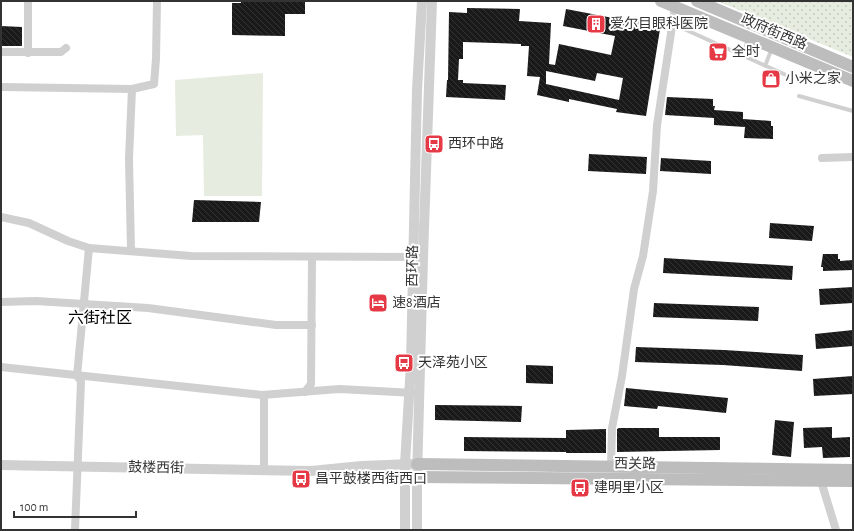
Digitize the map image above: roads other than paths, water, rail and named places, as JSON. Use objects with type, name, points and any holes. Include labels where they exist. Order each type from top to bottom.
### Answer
[{"type":"main road","name":"政府街西路","points":[[661,1],[853,82]]},
{"type":"main road","name":"政府街西路","points":[[697,1],[853,67]]},
{"type":"main road","name":"西关路","points":[[418,464],[853,470]]},
{"type":"main road","name":"西关路","points":[[411,477],[853,481]]},
{"type":"street","points":[[28,1],[28,53]]},
{"type":"street","points":[[1,87],[132,89],[154,84],[157,1]]},
{"type":"street","name":"西环路","points":[[405,530],[411,477],[418,464],[420,394],[417,90],[422,1]]},
{"type":"street","name":"西环路","points":[[417,530],[411,477],[405,464],[432,1]]},
{"type":"street","points":[[611,466],[612,428],[622,376],[634,288],[643,256],[653,191],[657,125],[675,7]]},
{"type":"street","points":[[1,52],[61,52],[66,48]]},
{"type":"street","points":[[131,252],[129,158],[132,89]]},
{"type":"street","points":[[822,158],[853,157]]},
{"type":"street","points":[[1,217],[29,223],[68,241],[89,248],[191,256],[418,257]]},
{"type":"street","points":[[75,530],[81,381],[77,376],[89,248]]},
{"type":"street","points":[[305,392],[311,384],[312,257]]},
{"type":"street","points":[[1,302],[36,301],[148,308],[276,325],[312,325]]},
{"type":"street","points":[[1,368],[264,395],[339,389],[420,394]]},
{"type":"street","points":[[264,395],[264,470]]},
{"type":"street","name":"鼓楼西街","points":[[1,465],[312,471],[362,466],[418,464]]},
{"type":"street","name":"鼓楼西街","points":[[312,471],[359,479],[380,476],[411,477]]},
{"type":"street","points":[[821,481],[836,530]]},
{"type":"lane","points":[[672,24],[786,75]]},
{"type":"lane","points":[[743,56],[748,38]]},
{"type":"lane","points":[[765,66],[772,47]]},
{"type":"lane","points":[[799,96],[853,111]]},
{"type":"place","name":"爱尔目眼科医院","points":[[596,24]]},
{"type":"place","name":"全时","points":[[718,52]]},
{"type":"place","name":"小米之家","points":[[771,79]]},
{"type":"place","name":"西环中路","points":[[434,144]]},
{"type":"place","name":"速8酒店","points":[[378,303]]},
{"type":"place","name":"天泽苑小区","points":[[404,363]]},
{"type":"place","name":"昌平鼓楼西街西口","points":[[301,479]]},
{"type":"place","name":"建明里小区","points":[[580,488]]},
{"type":"district","name":"六街社区","points":[[100,318]]}]
